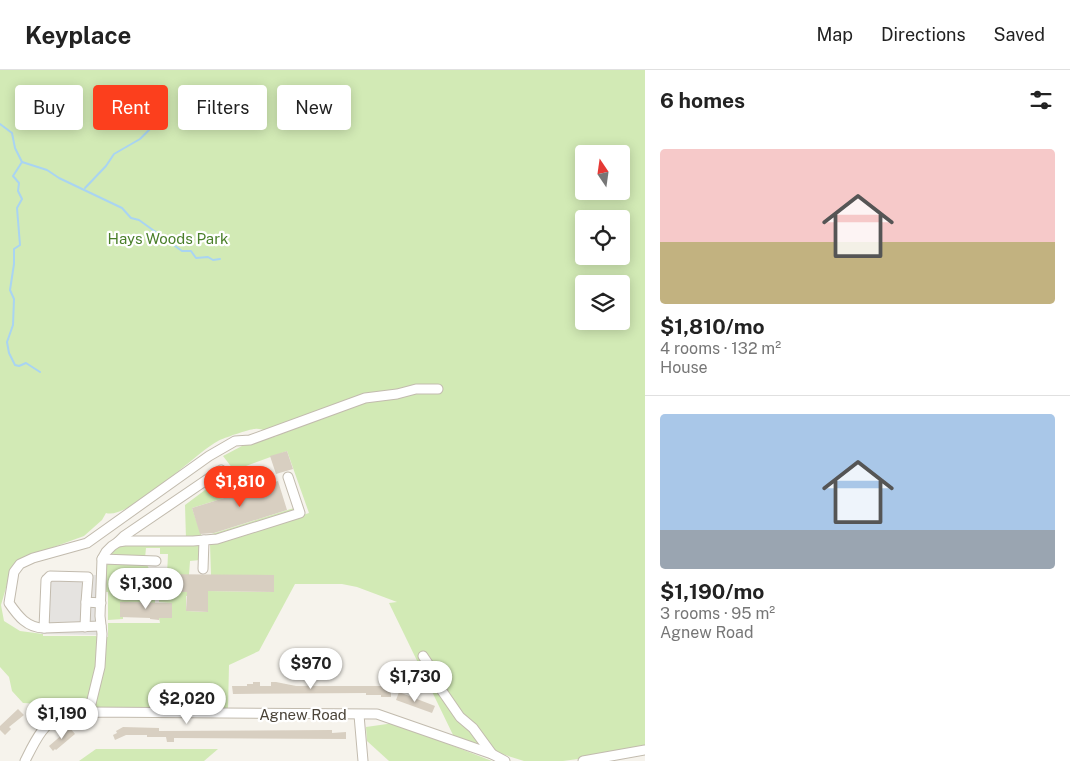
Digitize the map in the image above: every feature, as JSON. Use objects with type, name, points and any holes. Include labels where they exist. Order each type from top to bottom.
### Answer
[{"type":"street","points":[[101,626],[36,628],[19,618],[9,603],[14,572],[20,564],[33,558],[87,543],[209,456],[235,442],[250,440],[364,398],[397,394],[416,389],[438,389]]},
{"type":"street","points":[[89,712],[100,667],[102,559],[106,552],[124,536],[221,470]]},
{"type":"street","points":[[118,542],[217,539],[300,513],[288,477]]},
{"type":"street","points":[[203,569],[204,540]]},
{"type":"street","points":[[102,559],[156,561]]},
{"type":"street","points":[[44,628],[46,580],[50,576],[88,577],[85,627]]},
{"type":"street","points":[[86,602],[101,603]]},
{"type":"street","points":[[85,614],[100,614]]},
{"type":"street","points":[[423,656],[435,674],[440,688],[455,710],[473,728],[492,754]]},
{"type":"street","name":"Agnew Road","points":[[25,761],[37,737],[54,720],[66,714],[89,712],[377,714],[492,754],[505,761]]},
{"type":"street","points":[[359,715],[363,761]]},
{"type":"street","points":[[462,744],[471,742],[474,739],[473,728]]},
{"type":"street","points":[[583,761],[645,750]]},
{"type":"green space","name":"Hays Woods Park","points":[[0,70],[645,70],[645,750],[563,761],[524,761],[455,739],[389,603],[397,602],[357,587],[342,584],[295,584],[259,651],[229,665],[228,709],[96,708],[105,637],[108,637],[108,623],[160,623],[159,618],[172,618],[172,603],[159,602],[159,591],[189,592],[189,596],[186,596],[186,611],[208,612],[208,591],[274,592],[211,575],[210,544],[309,513],[287,451],[246,466],[252,483],[236,490],[237,494],[192,508],[202,537],[294,508],[293,513],[224,535],[186,539],[185,505],[233,469],[223,456],[242,446],[277,436],[260,429],[248,430],[218,441],[146,496],[117,512],[106,513],[102,520],[84,536],[18,560],[8,581],[1,605],[4,621],[20,631],[43,634],[43,636],[96,636],[98,638],[97,662],[86,707],[70,710],[50,719],[44,700],[44,704],[23,703],[12,691],[9,677],[0,667]]},
{"type":"green space","points":[[124,545],[200,545],[200,560],[190,561],[189,575],[167,575],[168,554],[160,554],[160,548],[146,548],[145,558],[111,556],[114,548]]},
{"type":"green space","points":[[110,563],[147,565],[149,575],[135,575],[135,591],[155,591],[155,603],[120,602],[120,617],[123,617],[123,619],[108,620],[108,592],[104,592],[105,566]]},
{"type":"green space","points":[[394,723],[492,761],[389,761],[367,741],[366,727]]},
{"type":"green space","points":[[96,749],[218,749],[204,761],[79,761]]},
{"type":"shaded area","points":[[42,575],[98,575],[97,635],[41,634]]},
{"type":"building","points":[[287,451],[293,469],[276,474],[270,456]]},
{"type":"building","points":[[278,481],[287,510],[214,533],[200,534],[192,508],[237,494],[235,490],[248,486],[250,490]]},
{"type":"building","points":[[135,574],[274,575],[274,592],[208,591],[208,612],[186,611],[187,592],[135,591]]},
{"type":"building","points":[[120,602],[172,603],[172,618],[159,618],[159,620],[120,617]]},
{"type":"building","points":[[253,682],[260,682],[260,686],[271,686],[271,682],[296,686],[381,686],[381,683],[388,683],[388,688],[391,688],[391,697],[366,695],[366,693],[233,694],[232,686],[247,686],[247,684],[253,684]]},
{"type":"building","points":[[399,692],[435,706],[432,713],[396,700]]},
{"type":"building","points":[[18,709],[24,715],[9,727],[11,729],[5,735],[0,730],[0,726]]},
{"type":"building","points":[[123,727],[159,728],[159,731],[332,730],[332,733],[346,732],[346,739],[174,738],[174,742],[167,742],[166,737],[126,735],[115,740],[113,735]]},
{"type":"building","points":[[70,728],[75,734],[53,751],[49,746]]},
{"type":"waterway","points":[[0,124],[12,133],[15,148],[22,162],[47,170],[59,178],[122,208],[131,218],[139,220],[182,251],[191,251],[196,258],[220,259]]},
{"type":"waterway","points":[[85,188],[106,166],[114,154],[140,139],[149,130]]},
{"type":"waterway","points":[[22,162],[13,176],[19,183],[18,191],[22,199],[17,208],[20,245],[14,249],[10,290],[14,299],[13,325],[7,342],[9,353],[15,365],[19,366],[26,363],[40,372]]}]
